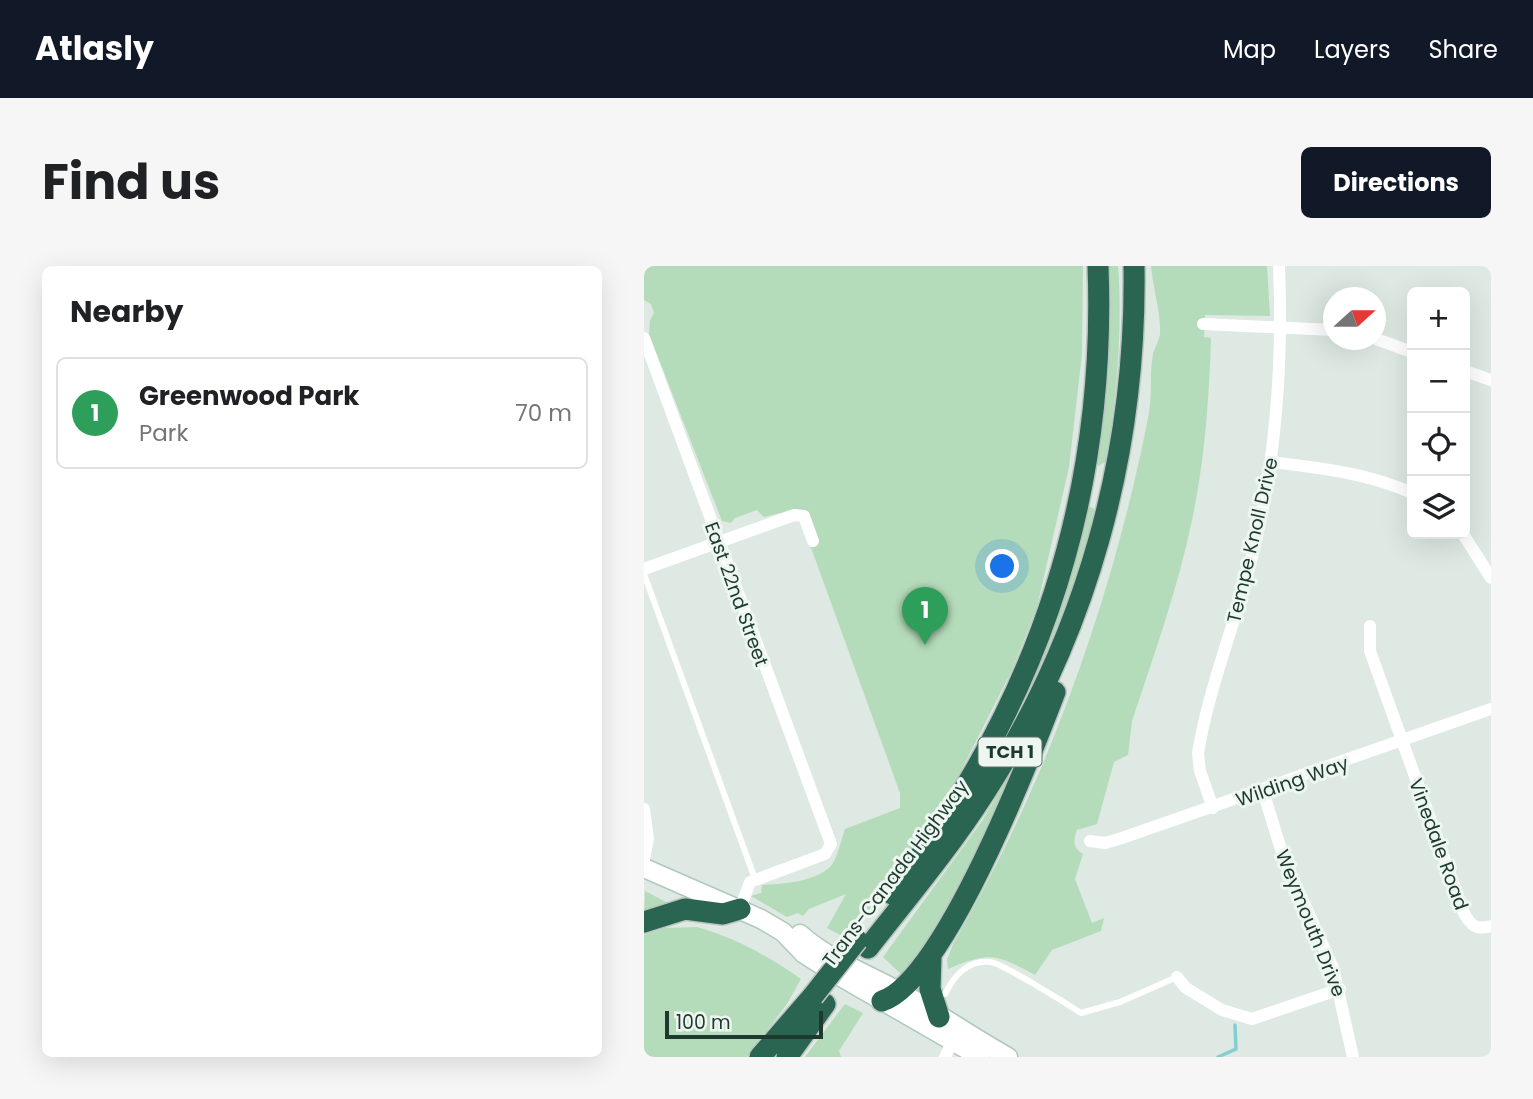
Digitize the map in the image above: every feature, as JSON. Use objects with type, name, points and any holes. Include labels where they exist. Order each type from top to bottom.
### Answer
[{"type":"highway","name":"Trans-Canada Highway","points":[[851,956],[962,826],[1027,721],[1068,634],[1103,529],[1097,491],[1098,266]]},
{"type":"highway","name":"Trans-Canada Highway","points":[[770,1057],[819,1000],[948,817],[1008,712],[1097,491],[1130,386],[1134,266]]},
{"type":"highway","points":[[891,997],[931,954],[990,849],[1024,774],[1071,651],[1103,529]]},
{"type":"highway","points":[[644,922],[685,909],[723,914],[740,909]]},
{"type":"highway","points":[[931,954],[930,989],[939,1017]]},
{"type":"highway","name":"Trans-Canada Highway","points":[[787,1057],[819,1000]]},
{"type":"highway","points":[[760,1057],[819,1000]]},
{"type":"main road","points":[[644,868],[791,933],[814,936],[886,977],[891,997]]},
{"type":"main road","points":[[791,933],[804,954],[851,956],[891,997],[952,1042],[980,1057]]},
{"type":"main road","points":[[891,997],[939,1017],[952,1042],[1008,1057]]},
{"type":"street","name":"Tempe Knoll Drive","points":[[1213,808],[1198,762],[1200,739],[1252,556],[1272,461],[1281,327],[1279,266]]},
{"type":"street","points":[[1203,324],[1323,329]]},
{"type":"street","name":"East 22nd Street","points":[[644,338],[717,542],[831,844],[830,850],[755,879]]},
{"type":"street","points":[[1386,343],[1407,350]]},
{"type":"street","points":[[1470,373],[1491,380]]},
{"type":"street","points":[[1272,461],[1342,471],[1388,482],[1407,491]]},
{"type":"street","points":[[644,571],[717,542],[800,514],[806,520],[813,541]]},
{"type":"street","points":[[1466,539],[1491,578]]},
{"type":"street","points":[[1370,626],[1370,651],[1402,742]]},
{"type":"street","name":"Wilding Way","points":[[1090,841],[1114,841],[1491,709]]},
{"type":"street","name":"Vinedale Road","points":[[1402,742],[1464,913],[1470,924],[1479,929],[1491,926]]},
{"type":"street","name":"Weymouth Drive","points":[[1263,791],[1283,856],[1319,932],[1340,989],[1353,1057]]},
{"type":"street","points":[[644,809],[648,839],[644,859]]},
{"type":"street","points":[[740,909],[747,886],[755,879]]},
{"type":"street","points":[[1177,977],[1186,988],[1244,1019],[1264,1017],[1340,989]]},
{"type":"lane","points":[[644,571],[755,879]]},
{"type":"lane","points":[[945,994],[955,975],[971,964],[992,962],[1082,1013],[1120,1002],[1177,977]]},
{"type":"green space","points":[[644,266],[1083,266],[1082,354],[1069,467],[1037,607],[1012,670],[932,828],[903,876],[842,936],[827,928],[846,894],[809,909],[803,916],[798,913],[787,917],[751,896],[761,893],[762,885],[798,881],[825,871],[836,858],[845,829],[900,808],[900,793],[797,509],[764,517],[757,510],[735,518],[731,523],[722,521],[649,334],[650,320],[654,313],[651,304],[644,300]]},
{"type":"green space","points":[[1106,266],[1118,266],[1119,339],[1107,461],[1098,466]]},
{"type":"green space","points":[[1151,266],[1267,266],[1270,316],[1205,315],[1204,337],[1211,338],[1208,406],[1200,475],[1180,571],[1132,721],[1128,755],[1114,762],[1097,824],[1077,830],[1075,837],[1075,844],[1083,854],[1075,879],[1092,923],[1104,918],[1101,931],[1052,950],[1035,975],[993,957],[974,959],[948,969],[947,960],[953,944],[1018,820],[1046,755],[1072,689],[1116,553],[1148,418],[1153,354],[1160,334]]},
{"type":"green space","points":[[1088,506],[1097,510],[1086,554],[1034,694],[1025,689],[1051,633],[1082,527],[1083,508]]},
{"type":"green space","points":[[1007,779],[1015,784],[985,848],[916,958],[902,975],[883,957],[982,821]]},
{"type":"green space","points":[[645,891],[670,904],[644,914]]},
{"type":"green space","points":[[697,927],[751,948],[801,979],[787,1004],[747,1057],[644,1057],[644,935],[665,928]]},
{"type":"green space","points":[[845,1004],[863,1013],[839,1051],[841,1057],[805,1057]]},
{"type":"waterway","points":[[1218,1057],[1236,1049],[1235,1025]]},
{"type":"place","name":"Greenwood Park","points":[[925,645]]}]
